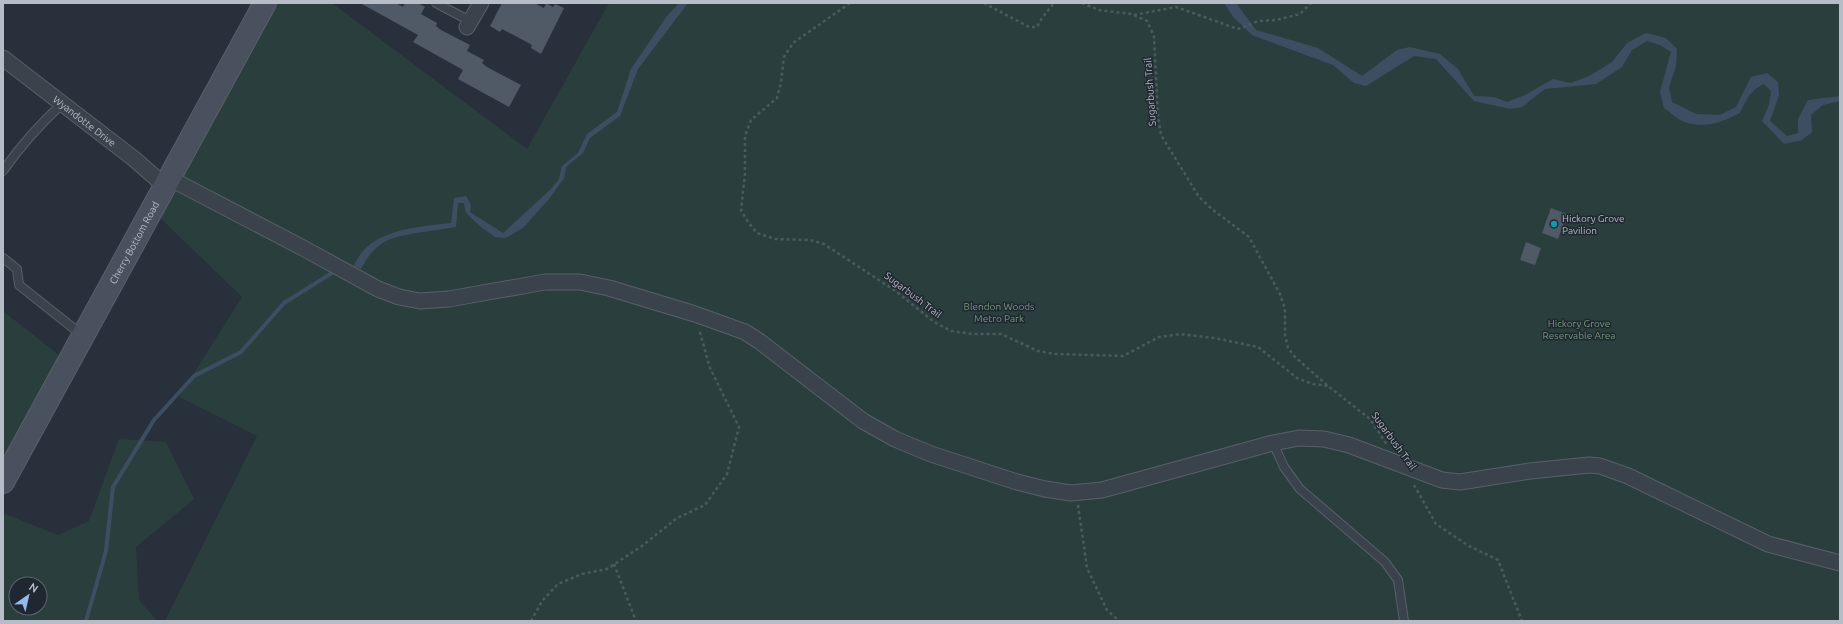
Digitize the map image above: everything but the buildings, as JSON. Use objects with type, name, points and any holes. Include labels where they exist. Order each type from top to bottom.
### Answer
[{"type":"main road","name":"Cherry Bottom Road","points":[[3,482],[265,3]]},
{"type":"street","points":[[468,24],[482,3]]},
{"type":"street","name":"Wyandotte Drive","points":[[3,58],[133,158],[167,182],[303,248],[378,289],[399,298],[420,301],[449,299],[545,282],[580,282],[609,288],[695,314],[745,332],[759,341],[856,416],[895,439],[931,454],[1018,482],[1045,489],[1076,493],[1102,490],[1273,443],[1299,438],[1324,439],[1349,445],[1442,480],[1460,482],[1530,471],[1589,465],[1600,466],[1628,476],[1768,544],[1840,563]]},
{"type":"lane","points":[[436,3],[468,24]]},
{"type":"lane","points":[[3,171],[20,146],[38,126],[63,103]]},
{"type":"lane","points":[[3,258],[17,269],[19,285],[83,336]]},
{"type":"lane","points":[[1273,443],[1284,467],[1300,489],[1385,562],[1398,580],[1404,621]]},
{"type":"path","name":"Sugarbush Trail","points":[[850,3],[793,43],[784,57],[781,83],[777,98],[751,120],[745,136],[745,174],[741,210],[757,233],[775,239],[810,240],[824,244],[897,292],[934,322],[951,331],[973,334],[1001,334],[1038,351],[1055,354],[1123,356],[1159,337],[1180,334],[1214,338],[1258,347],[1297,378],[1313,384],[1328,386]]},
{"type":"path","points":[[984,3],[1028,27],[1037,27],[1054,3]]},
{"type":"path","name":"Sugarbush Trail","points":[[1082,3],[1099,10],[1134,15],[1147,21],[1154,36],[1158,116],[1161,136],[1199,196],[1213,210],[1249,237],[1280,294],[1285,309],[1284,335],[1288,348],[1294,357],[1370,419],[1390,450],[1405,466],[1436,524],[1469,546],[1498,560],[1522,621]]},
{"type":"path","points":[[1134,15],[1176,7],[1238,29],[1258,21],[1276,20],[1300,14],[1311,3]]},
{"type":"path","points":[[531,621],[542,601],[558,584],[582,574],[607,569],[642,546],[677,518],[705,505],[727,474],[739,427],[710,368],[695,314]]},
{"type":"path","points":[[1076,493],[1087,568],[1106,610],[1119,621]]},
{"type":"path","points":[[614,564],[636,621]]},
{"type":"green space","name":"Blendon Woods Metro Park","points":[[278,3],[332,3],[527,149],[609,3],[1840,3],[1840,621],[165,621],[257,436],[179,397],[242,297],[157,215]]},
{"type":"green space","points":[[3,311],[64,359],[3,482]]},
{"type":"green space","points":[[119,439],[166,442],[194,499],[136,547],[139,600],[157,621],[3,621],[3,513],[58,535],[89,521]]},
{"type":"water","points":[[679,3],[688,3],[638,69],[620,116],[590,138],[583,153],[566,167],[564,178],[549,199],[523,228],[506,238],[495,237],[481,227],[466,213],[464,203],[458,203],[456,227],[410,234],[386,241],[374,250],[361,269],[354,266],[361,254],[370,244],[382,237],[409,229],[451,223],[454,198],[466,196],[471,205],[470,212],[503,233],[551,189],[559,179],[562,166],[578,153],[587,134],[617,112],[631,69],[667,16]]},
{"type":"water","points":[[1224,3],[1236,3],[1256,30],[1318,48],[1362,76],[1397,50],[1410,47],[1440,54],[1458,69],[1474,96],[1494,97],[1507,102],[1525,95],[1553,79],[1571,83],[1589,76],[1612,62],[1627,43],[1646,33],[1666,38],[1677,49],[1676,66],[1669,87],[1672,102],[1696,114],[1720,115],[1736,107],[1751,77],[1767,73],[1778,82],[1779,95],[1770,121],[1787,136],[1798,133],[1798,119],[1808,100],[1840,96],[1840,101],[1823,105],[1811,115],[1812,132],[1802,140],[1784,144],[1762,121],[1769,105],[1771,91],[1764,84],[1752,92],[1740,113],[1734,116],[1714,124],[1707,125],[1685,122],[1664,108],[1660,92],[1671,52],[1660,45],[1647,41],[1632,50],[1622,67],[1596,84],[1545,89],[1522,107],[1510,109],[1474,101],[1436,59],[1414,56],[1366,86],[1354,83],[1333,65],[1252,35],[1234,18]]},
{"type":"waterway","points":[[86,621],[106,551],[113,487],[154,420],[194,376],[241,352],[284,303],[332,273]]},
{"type":"place","name":"Hickory Grove Pavilion","points":[[1554,224]]},
{"type":"park label","name":"Hickory Grove Reservable Area","points":[[1579,328]]}]
